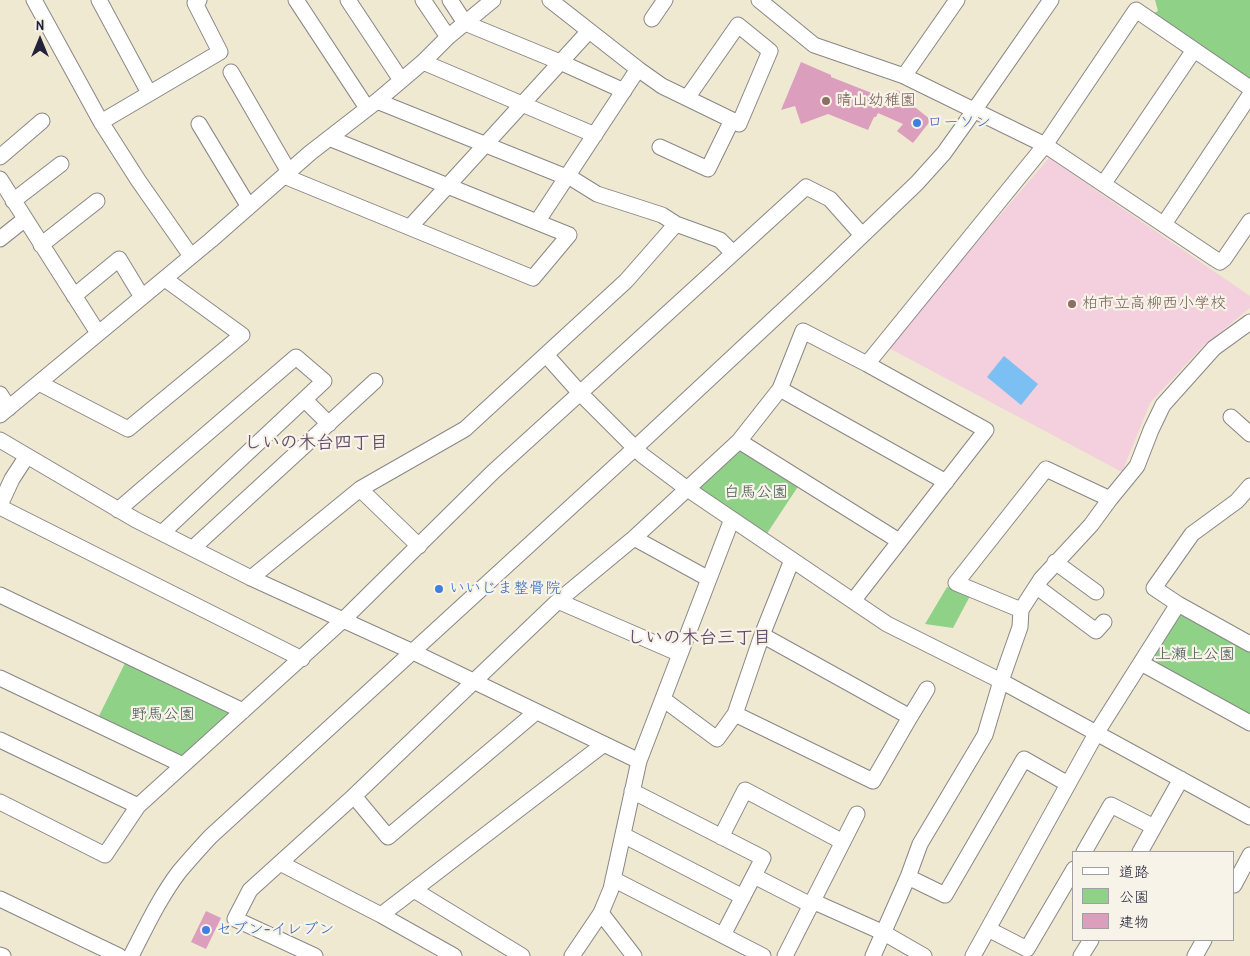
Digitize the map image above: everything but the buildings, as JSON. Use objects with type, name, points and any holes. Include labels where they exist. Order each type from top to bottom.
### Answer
[{"type":"street","points":[[34,0],[101,122],[138,180],[191,256]]},
{"type":"street","points":[[99,0],[149,93]]},
{"type":"street","points":[[296,0],[372,104],[485,144],[567,176],[597,194],[662,215],[676,224],[720,240],[733,253]]},
{"type":"street","points":[[348,0],[401,80]]},
{"type":"street","points":[[422,0],[448,37]]},
{"type":"street","points":[[450,0],[465,23],[624,91]]},
{"type":"street","points":[[0,394],[4,411],[165,279],[287,174],[423,62],[448,37],[493,0]]},
{"type":"street","points":[[550,0],[662,86],[739,124],[770,51],[738,25],[687,98]]},
{"type":"street","points":[[652,19],[665,0]]},
{"type":"street","points":[[904,76],[957,0]]},
{"type":"street","points":[[131,956],[148,921],[179,872],[210,837],[634,448],[918,183],[944,153],[1051,0]]},
{"type":"street","points":[[101,122],[220,52],[196,1]]},
{"type":"street","points":[[764,1],[814,45],[904,76],[1045,145],[1220,262],[1250,221]]},
{"type":"street","points":[[867,364],[1045,145],[1139,5],[1194,50],[1250,88]]},
{"type":"street","points":[[410,227],[588,31]]},
{"type":"street","points":[[1104,183],[1194,50]]},
{"type":"street","points":[[423,62],[595,136]]},
{"type":"street","points":[[537,222],[638,69]]},
{"type":"street","points":[[231,72],[287,174],[533,278],[569,235],[330,138]]},
{"type":"street","points":[[1164,224],[1250,95]]},
{"type":"street","points":[[660,147],[708,169],[732,120]]},
{"type":"street","points":[[0,157],[42,121]]},
{"type":"street","points":[[199,124],[249,207]]},
{"type":"street","points":[[13,201],[61,164]]},
{"type":"street","points":[[0,179],[98,333]]},
{"type":"street","points":[[0,802],[105,855],[138,806],[343,620],[493,472],[806,187],[830,199],[862,235]]},
{"type":"street","points":[[42,245],[97,201]]},
{"type":"street","points":[[0,239],[25,219]]},
{"type":"street","points":[[251,578],[360,489],[465,430],[626,281],[676,224]]},
{"type":"street","points":[[74,296],[118,259],[142,296]]},
{"type":"street","points":[[39,383],[128,430],[242,335],[165,279]]},
{"type":"street","points":[[315,956],[235,919],[250,890],[354,796],[558,601],[634,538],[739,441],[780,389],[803,331],[986,430],[853,601]]},
{"type":"street","points":[[873,956],[908,878],[920,844],[985,735],[1020,627],[1021,610],[1056,562],[1091,525],[1137,466],[1163,405],[1214,348],[1247,331]]},
{"type":"street","points":[[547,356],[634,448],[686,488],[887,624],[1097,732],[1250,817]]},
{"type":"street","points":[[118,510],[296,357],[324,382],[162,533]]},
{"type":"street","points":[[193,548],[375,381]]},
{"type":"street","points":[[780,389],[946,482]]},
{"type":"street","points":[[305,400],[329,424]]},
{"type":"street","points":[[1231,417],[1250,434]]},
{"type":"street","points":[[0,440],[118,510],[251,578],[411,651],[639,761]]},
{"type":"street","points":[[739,441],[899,540]]},
{"type":"street","points":[[27,456],[12,479],[0,506],[302,658]]},
{"type":"street","points":[[1021,610],[956,583],[1046,469],[1110,499]]},
{"type":"street","points":[[1250,486],[1237,502],[1192,534],[1154,588],[1178,604],[1250,644]]},
{"type":"street","points":[[360,489],[419,546]]},
{"type":"street","points":[[572,956],[600,913],[613,879],[639,761],[732,519]]},
{"type":"street","points":[[634,538],[709,578]]},
{"type":"street","points":[[663,699],[717,739],[735,714],[762,635],[792,560]]},
{"type":"street","points":[[1056,562],[1096,592]]},
{"type":"street","points":[[1037,587],[1096,631],[1104,622]]},
{"type":"street","points":[[0,595],[243,711]]},
{"type":"street","points":[[558,601],[680,654]]},
{"type":"street","points":[[973,956],[1097,732],[1178,604]]},
{"type":"street","points":[[762,635],[910,717]]},
{"type":"street","points":[[1141,662],[1250,723]]},
{"type":"street","points":[[0,678],[182,765]]},
{"type":"street","points":[[735,714],[873,781],[927,689]]},
{"type":"street","points":[[354,796],[388,837],[536,712]]},
{"type":"street","points":[[0,740],[138,806]]},
{"type":"street","points":[[381,916],[604,744]]},
{"type":"street","points":[[908,878],[945,895],[1024,759],[1068,784]]},
{"type":"street","points":[[1141,851],[1181,779]]},
{"type":"street","points":[[722,837],[745,790],[843,842]]},
{"type":"street","points":[[632,791],[764,858],[723,935]]},
{"type":"street","points":[[1085,851],[1111,805],[1154,827]]},
{"type":"street","points":[[785,956],[857,814]]},
{"type":"street","points":[[623,836],[743,897]]},
{"type":"street","points":[[1235,883],[1250,855]]},
{"type":"street","points":[[280,863],[454,956]]},
{"type":"street","points":[[988,929],[1027,949],[1072,872]]},
{"type":"street","points":[[754,876],[805,902],[819,904],[884,933],[924,956]]},
{"type":"street","points":[[613,879],[763,956]]},
{"type":"street","points":[[414,890],[522,956]]},
{"type":"street","points":[[0,898],[118,956]]},
{"type":"street","points":[[600,913],[634,956]]},
{"type":"street","points":[[1082,956],[1090,941]]},
{"type":"street","points":[[1195,956],[1203,941]]},
{"type":"shaded area","name":"柏市立高柳西小学校","points":[[1049,158],[1250,296],[1250,308],[1202,347],[1150,403],[1122,472],[887,347]]},
{"type":"green space","points":[[1155,0],[1250,0],[1250,81],[1152,14],[1158,11]]},
{"type":"green space","name":"白馬公園","points":[[735,450],[742,450],[799,485],[766,535],[699,490],[699,485]]},
{"type":"green space","points":[[947,587],[970,596],[953,628],[925,624]]},
{"type":"green space","name":"上瀬上公園","points":[[1184,613],[1250,650],[1250,718],[1151,666],[1150,657],[1177,615]]},
{"type":"green space","name":"野馬公園","points":[[128,657],[243,711],[183,765],[95,724]]},
{"type":"water","points":[[1004,356],[1038,384],[1021,405],[987,377]]},
{"type":"place","name":"晴山幼稚園","points":[[826,101]]},
{"type":"place","name":"ローソン","points":[[917,123]]},
{"type":"place","name":"柏市立高柳西小学校","points":[[1072,304]]},
{"type":"place","name":"いいじま整骨院","points":[[439,589]]},
{"type":"place","name":"セブン-イレブン","points":[[206,930]]},
{"type":"district","name":"しいの木台四丁目","points":[[316,443]]},
{"type":"district","name":"しいの木台三丁目","points":[[699,638]]}]
